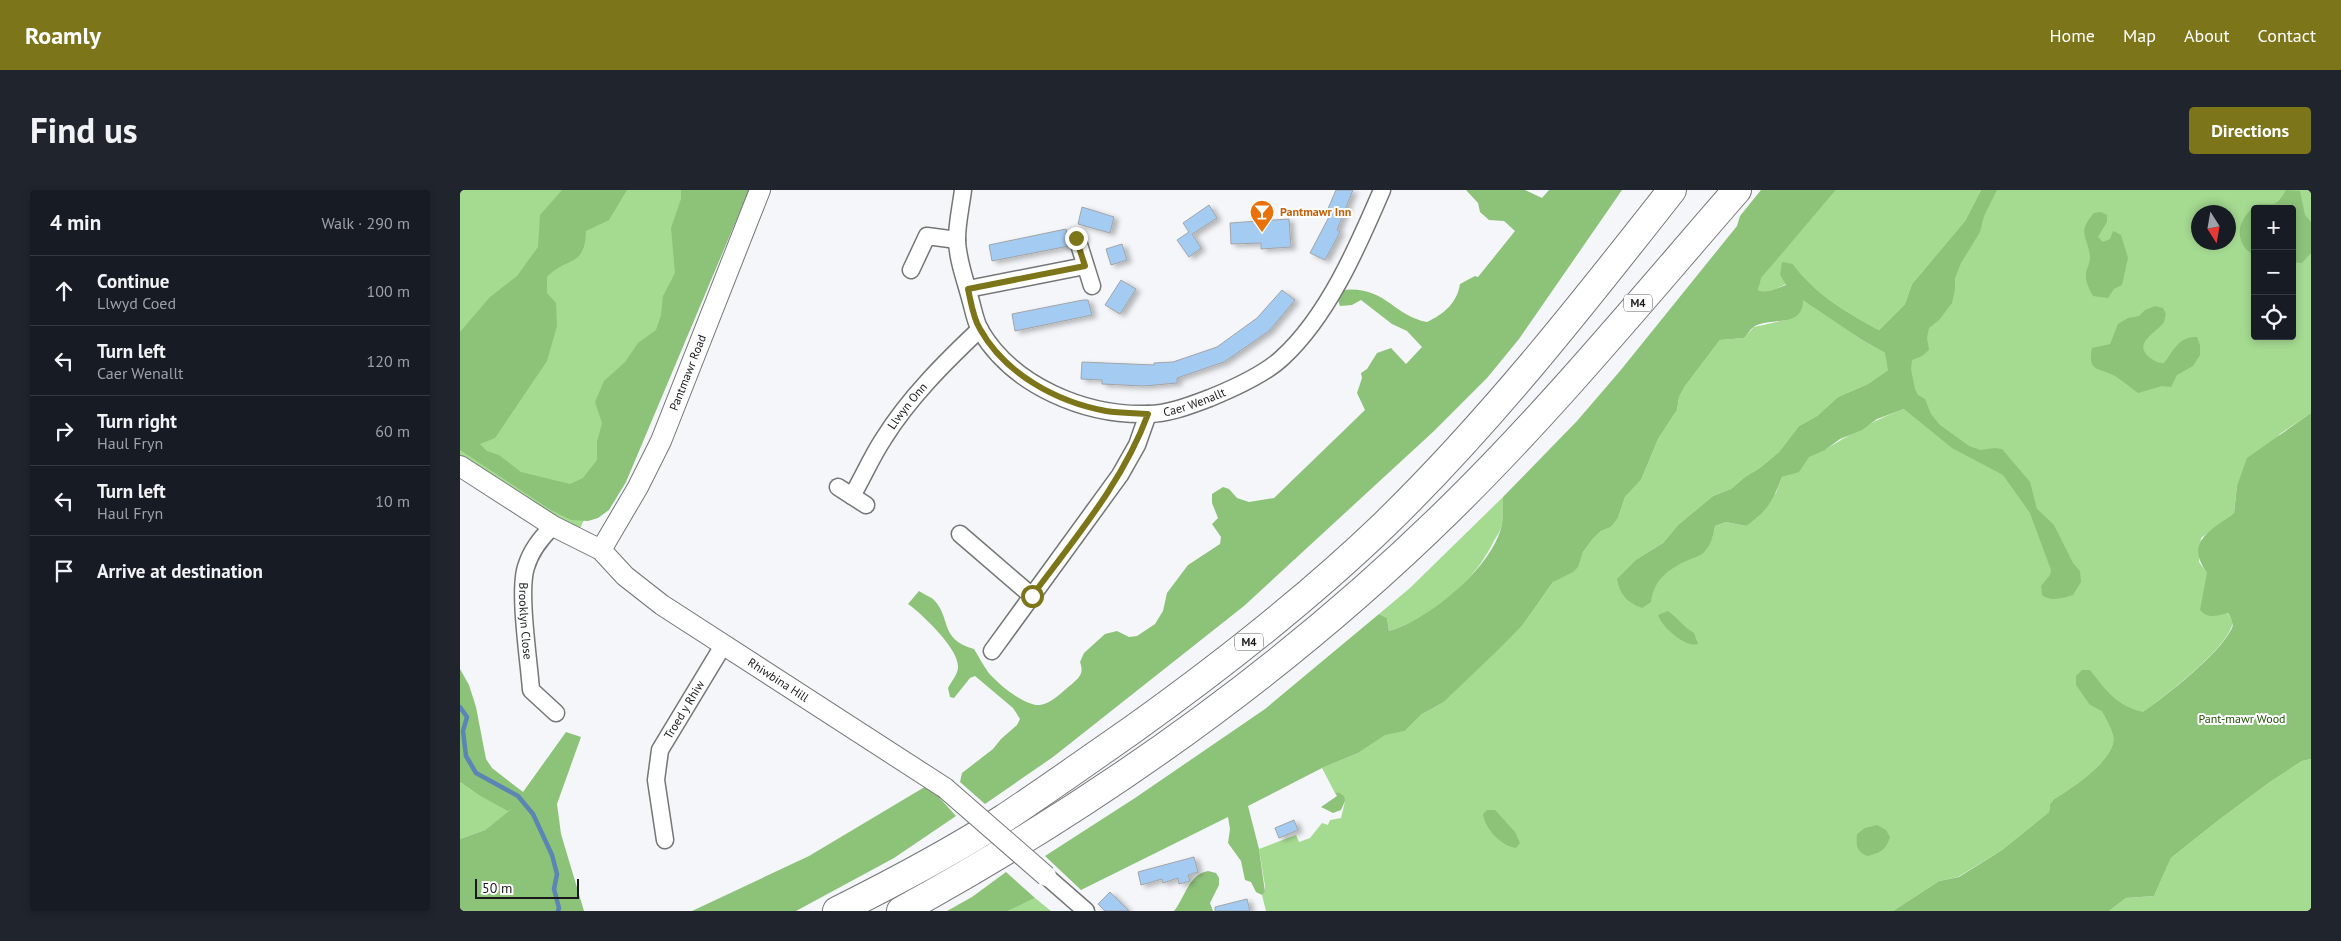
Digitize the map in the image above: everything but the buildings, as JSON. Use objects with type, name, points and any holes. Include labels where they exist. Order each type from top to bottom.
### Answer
[{"type":"highway","name":"M4","points":[[1593,290],[1655,190]]},
{"type":"highway","name":"M4","points":[[836,911],[1001,820],[1170,703],[1250,642],[1315,588],[1390,518],[1450,457],[1509,391],[1593,290],[1672,190]]},
{"type":"highway","name":"M4","points":[[1538,417],[1676,240],[1711,190]]},
{"type":"highway","name":"M4","points":[[900,911],[1024,842],[1135,769],[1207,718],[1317,630],[1377,578],[1448,511],[1538,417],[1737,190]]},
{"type":"street","name":"Pantmawr Road","points":[[601,550],[638,487],[660,441],[760,190]]},
{"type":"street","name":"Caer Wenallt","points":[[963,190],[957,240],[968,289],[980,329],[996,351],[1018,372],[1041,388],[1069,401],[1107,411],[1148,414],[1194,404],[1222,393],[1281,359],[1303,335],[1322,307],[1358,244],[1382,190]]},
{"type":"street","points":[[911,270],[927,236],[957,240]]},
{"type":"street","points":[[1076,238],[1092,286]]},
{"type":"street","points":[[968,289],[1085,266]]},
{"type":"street","name":"Llwyn Onn","points":[[866,505],[845,491],[914,398],[956,351],[980,329]]},
{"type":"street","points":[[992,651],[1120,475],[1137,445],[1148,414]]},
{"type":"street","name":"Rhiwbina Hill","points":[[460,466],[553,526],[601,550],[637,588],[945,788],[1086,911]]},
{"type":"street","name":"Brooklyn Close","points":[[553,526],[538,541],[525,568],[524,601],[531,690],[556,713]]},
{"type":"street","points":[[960,534],[1032,596]]},
{"type":"street","name":"Troed y Rhiw","points":[[665,840],[656,780],[660,750],[724,644]]},
{"type":"green space","points":[[460,190],[727,190],[576,538],[460,464]]},
{"type":"green space","points":[[562,190],[627,190],[609,220],[586,231],[585,243],[578,256],[547,277],[547,293],[556,303],[557,326],[547,361],[495,438],[480,444],[487,451],[499,455],[521,472],[570,484],[583,478],[597,460],[597,442],[602,423],[595,402],[604,381],[625,362],[638,343],[656,330],[661,315],[663,296],[675,273],[671,228],[681,199],[681,190],[749,190],[626,482],[609,510],[598,518],[588,521],[571,520],[551,510],[460,450],[460,332],[490,297],[517,276],[538,247],[540,215]]},
{"type":"green space","points":[[1466,190],[1525,190],[1542,198],[1549,190],[1622,190],[1519,339],[1487,378],[1434,431],[1244,606],[1053,757],[985,804],[960,782],[962,773],[993,749],[1017,725],[1020,719],[1013,708],[975,676],[970,678],[954,698],[950,697],[948,688],[958,670],[957,660],[953,651],[939,632],[908,604],[919,591],[933,599],[939,606],[950,634],[963,645],[974,649],[992,677],[1005,688],[1019,698],[1034,704],[1040,705],[1053,700],[1077,679],[1081,672],[1080,662],[1084,653],[1105,634],[1117,631],[1129,637],[1137,636],[1155,624],[1163,611],[1167,593],[1188,565],[1220,544],[1221,537],[1212,524],[1218,518],[1212,503],[1212,494],[1223,487],[1229,489],[1237,498],[1249,502],[1274,498],[1365,410],[1357,393],[1362,378],[1361,373],[1367,369],[1377,353],[1391,348],[1406,364],[1422,347],[1407,331],[1392,324],[1361,300],[1352,305],[1340,306],[1338,297],[1342,290],[1368,292],[1379,296],[1405,313],[1427,322],[1449,307],[1456,297],[1460,284],[1475,276],[1478,277],[1515,231],[1504,221],[1489,220],[1480,212],[1478,203]]},
{"type":"green space","points":[[1761,190],[1836,190],[1761,278],[1758,290],[1768,291],[1786,285],[1780,275],[1782,262],[1793,264],[1812,285],[1832,302],[1879,330],[1905,304],[1912,284],[1965,221],[1981,190],[1997,190],[1984,216],[1980,232],[1961,263],[1955,278],[1952,303],[1939,320],[1929,328],[1927,338],[1929,350],[1922,356],[1912,360],[1911,369],[1918,395],[1925,399],[1931,414],[1940,425],[1969,446],[1980,450],[2002,449],[2030,482],[2037,509],[2054,525],[2073,563],[2080,571],[2081,582],[2073,595],[2053,599],[2042,595],[2041,586],[2050,575],[2051,570],[2030,513],[2003,475],[1952,448],[1904,409],[1877,419],[1862,430],[1840,439],[1825,450],[1809,457],[1799,472],[1782,477],[1776,493],[1768,505],[1746,526],[1726,522],[1715,526],[1712,539],[1705,551],[1699,556],[1676,566],[1664,575],[1656,586],[1651,602],[1642,608],[1625,597],[1617,579],[1637,559],[1663,543],[1678,525],[1713,496],[1731,489],[1761,467],[1779,452],[1799,426],[1817,416],[1838,397],[1868,384],[1888,370],[1885,353],[1862,340],[1803,300],[1802,309],[1793,318],[1762,323],[1752,328],[1744,338],[1720,340],[1685,386],[1679,397],[1677,410],[1658,439],[1641,480],[1625,497],[1618,518],[1611,527],[1601,531],[1592,540],[1583,552],[1578,567],[1573,572],[1553,582],[1522,626],[1444,702],[1422,714],[1405,731],[1385,735],[1358,753],[1322,768],[1248,806],[1259,849],[1265,892],[1262,895],[1256,892],[1251,882],[1245,880],[1241,861],[1228,843],[1230,829],[1228,817],[1081,890],[1045,856],[1135,798],[1265,709],[1379,614],[1387,618],[1389,631],[1422,616],[1458,589],[1487,557],[1496,540],[1502,524],[1503,497],[1577,421],[1620,371],[1737,226],[1740,216]]},
{"type":"green space","points":[[1836,190],[1981,190],[1965,221],[1912,284],[1905,304],[1879,330],[1832,302],[1812,285],[1793,264],[1780,275],[1786,284],[1769,291],[1758,290],[1760,278]]},
{"type":"green space","points":[[1988,190],[2311,190],[2311,413],[2280,434],[2237,486],[2234,513],[2201,538],[2199,562],[2207,573],[2207,581],[2233,622],[2228,634],[2218,648],[2204,662],[2170,692],[2126,725],[2082,670],[2090,705],[2102,710],[2113,736],[2113,745],[2101,763],[2092,772],[2054,799],[2050,804],[2049,812],[2002,850],[1958,877],[1939,881],[1893,911],[1266,911],[1262,895],[1265,892],[1265,886],[1259,849],[1296,835],[1299,842],[1310,838],[1322,823],[1328,825],[1330,820],[1341,818],[1345,801],[1338,792],[1335,793],[1322,768],[1358,753],[1385,734],[1405,731],[1422,714],[1444,702],[1522,626],[1553,582],[1579,562],[1583,552],[1592,540],[1601,531],[1611,527],[1618,518],[1625,497],[1641,480],[1658,439],[1677,410],[1679,397],[1685,386],[1720,340],[1744,338],[1754,327],[1785,320],[1803,299],[1862,340],[1885,353]],"holes":[[[1888,370],[1904,409],[1854,432],[1826,449],[1812,454],[1796,471],[1782,477],[1776,493],[1746,526],[1726,522],[1715,526],[1713,537],[1703,551],[1664,574],[1653,590],[1637,559],[1663,543],[1678,525],[1713,496],[1731,489],[1761,467],[1779,452],[1799,426],[1817,416],[1838,397],[1868,384]]]},
{"type":"green space","points":[[2286,190],[2300,191],[2305,215],[2311,222],[2311,253],[2302,263],[2296,262],[2296,205],[2256,205],[2271,204],[2280,200]]},
{"type":"green space","points":[[2251,209],[2251,253],[2243,245],[2240,233],[2240,227]]},
{"type":"green space","points":[[2101,212],[2107,215],[2107,222],[2098,237],[2103,242],[2110,239],[2113,231],[2121,235],[2128,258],[2122,285],[2114,289],[2108,298],[2093,296],[2086,276],[2090,257],[2084,230],[2094,213]]},
{"type":"green space","points":[[2155,306],[2163,308],[2166,314],[2164,322],[2148,338],[2143,347],[2149,357],[2164,363],[2181,342],[2191,337],[2197,337],[2200,345],[2200,355],[2193,366],[2177,375],[2171,387],[2162,386],[2138,393],[2115,376],[2096,368],[2091,362],[2092,348],[2110,344],[2118,324],[2128,318],[2139,316],[2145,310]]},
{"type":"green space","name":"Pant-mawr Wood","points":[[2311,413],[2311,759],[2302,761],[2270,782],[2171,858],[2154,896],[2126,898],[2109,911],[1893,911],[1939,881],[1959,877],[2002,850],[2049,812],[2050,804],[2054,799],[2092,772],[2101,763],[2113,745],[2113,736],[2102,711],[2090,705],[2076,685],[2076,676],[2082,670],[2090,670],[2112,696],[2126,706],[2143,712],[2191,674],[2215,651],[2233,626],[2228,613],[2209,616],[2200,610],[2207,573],[2198,553],[2199,545],[2209,531],[2234,513],[2237,486],[2247,458]]},
{"type":"green space","points":[[1503,497],[1501,528],[1486,556],[1475,571],[1450,597],[1436,608],[1405,625],[1389,631],[1387,618],[1379,614],[1410,588]]},
{"type":"green space","points":[[1668,611],[1694,633],[1698,644],[1687,643],[1669,631],[1658,615]]},
{"type":"green space","points":[[460,669],[469,685],[476,707],[486,759],[492,768],[523,792],[566,732],[581,737],[557,804],[561,834],[584,911],[460,911],[460,839],[485,830],[513,808],[508,811],[480,796],[460,782]]},
{"type":"green space","points":[[2311,759],[2311,911],[2109,911],[2126,898],[2154,896],[2171,858],[2270,782],[2302,761]]},
{"type":"green space","points":[[460,782],[480,796],[508,810],[525,799],[485,830],[460,839]]},
{"type":"green space","points":[[928,785],[956,816],[894,858],[796,911],[692,911],[809,856]]},
{"type":"green space","points":[[1338,792],[1344,796],[1345,801],[1341,810],[1333,813],[1321,807],[1337,796],[1335,793]]},
{"type":"green space","points":[[1487,810],[1495,810],[1515,832],[1520,843],[1516,848],[1505,844],[1490,831],[1483,814]]},
{"type":"green space","points":[[1877,825],[1886,830],[1890,837],[1887,845],[1882,850],[1867,856],[1858,847],[1857,834],[1865,828]]},
{"type":"green space","points":[[1208,871],[1216,873],[1219,878],[1219,885],[1210,903],[1213,911],[1174,911],[1191,882],[1201,873]]},
{"type":"green space","points":[[1006,872],[1035,898],[1008,911],[947,911],[972,897]]},
{"type":"green space","points":[[1035,898],[1051,911],[1008,911]]},
{"type":"waterway","points":[[460,707],[467,717],[463,731],[466,756],[476,773],[518,796],[533,814],[552,855],[557,874],[554,889],[559,908],[558,911]]},
{"type":"place","name":"Pantmawr Inn","points":[[1262,233]]},
{"type":"route","points":[[1032,596],[1120,475],[1137,445],[1148,414],[1107,411],[1069,401],[1041,388],[1018,372],[996,351],[980,329],[968,289],[1085,266],[1076,238]]}]
